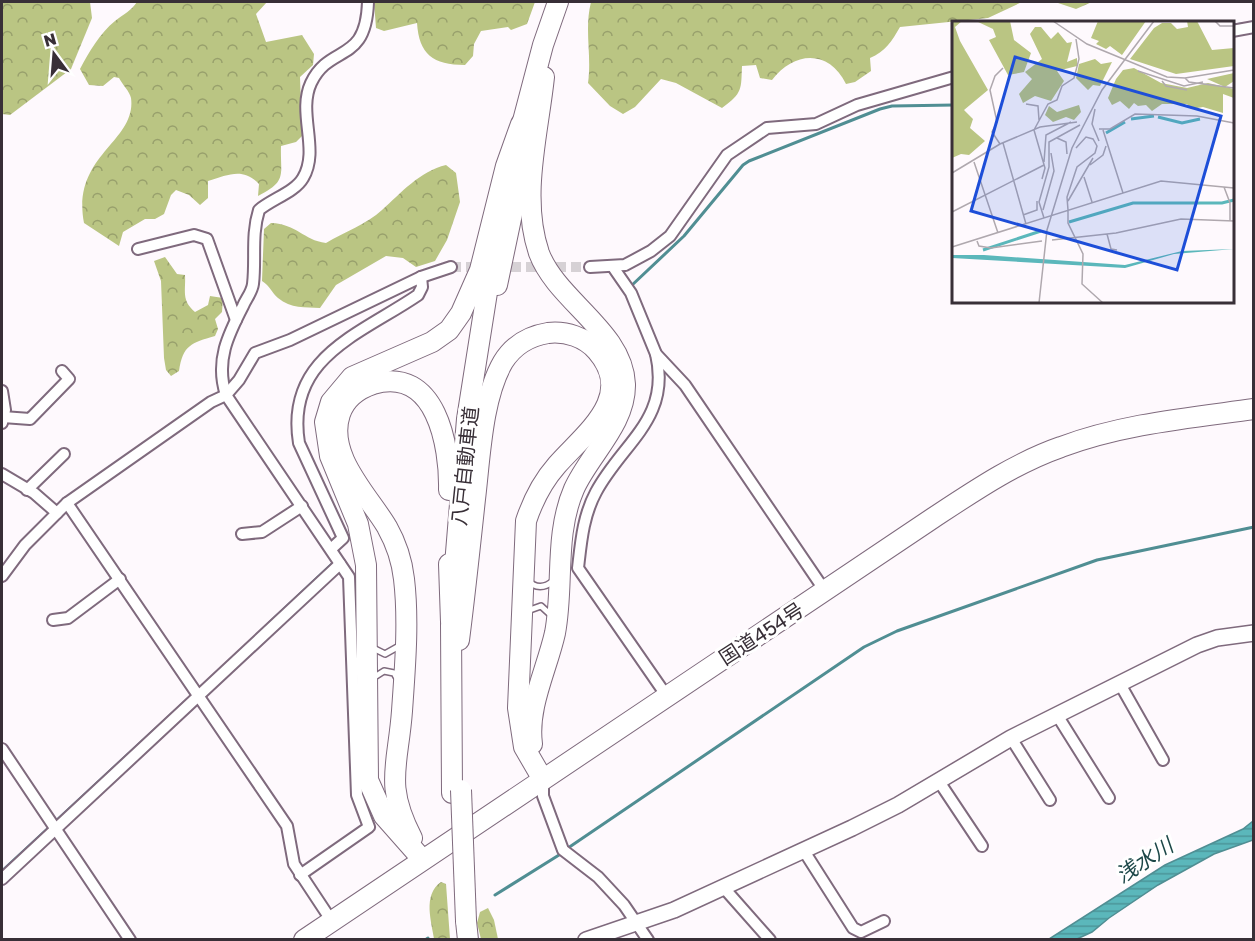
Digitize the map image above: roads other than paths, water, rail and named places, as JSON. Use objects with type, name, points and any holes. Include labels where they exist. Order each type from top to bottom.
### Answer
[{"type":"highway","name":"八戸自動車道","points":[[457,791],[459,640],[466,519],[477,406],[512,206],[560,2]]},
{"type":"highway","name":"八戸自動車道","points":[[463,930],[451,622],[467,419],[489,279],[521,124],[560,2]]},
{"type":"highway","points":[[543,778],[532,745],[531,727],[555,630],[559,572],[570,501],[579,479],[615,422],[622,403],[625,383],[620,362],[609,342],[558,286],[547,270],[534,233],[530,189],[545,68]]},
{"type":"highway","points":[[422,860],[393,828],[372,792],[366,766],[364,551],[357,524],[330,456],[326,433],[327,412],[337,393],[352,377],[432,342],[449,330],[462,313],[480,270],[506,166],[521,124]]},
{"type":"highway","points":[[459,640],[482,440],[497,374],[510,353],[530,338],[551,333],[572,335],[590,344],[603,359],[610,378],[610,397],[597,423],[557,465],[539,491],[526,521],[520,625],[519,723],[524,747],[543,778]]},
{"type":"highway","points":[[422,860],[403,822],[395,798],[393,769],[402,692],[405,587],[399,556],[387,526],[346,464],[339,442],[339,422],[345,404],[351,397],[368,386],[387,382],[407,385],[416,390],[431,405],[441,426],[449,471],[451,622]]},
{"type":"highway","name":"国道454号","points":[[304,939],[985,484],[1059,447],[1130,428],[1254,409]]},
{"type":"street","points":[[300,875],[369,827],[357,795],[349,577],[226,395],[221,380],[222,358],[224,343],[253,286],[253,235],[259,210],[296,186],[304,177],[309,161],[306,104],[310,85],[316,74],[356,45],[367,23],[368,2]]},
{"type":"street","points":[[1234,31],[1254,27]]},
{"type":"street","points":[[590,267],[613,267],[638,259],[670,236],[727,155],[767,128],[816,124],[857,105],[952,78]]},
{"type":"street","points":[[138,249],[194,235],[207,239],[236,320]]},
{"type":"street","points":[[2,576],[25,545],[67,503],[211,402],[226,395],[239,380],[255,353],[290,340],[421,277],[451,267]]},
{"type":"street","points":[[613,267],[632,293],[656,354],[659,380],[654,407],[639,436],[596,492],[582,535],[578,568],[666,695]]},
{"type":"street","points":[[331,549],[343,538],[299,443],[297,426],[302,392],[318,364],[348,337],[418,295],[422,287],[421,277]]},
{"type":"street","points":[[656,354],[685,385],[825,591]]},
{"type":"street","points":[[2,391],[2,420],[30,419],[69,379],[62,371]]},
{"type":"street","points":[[27,490],[64,454]]},
{"type":"street","points":[[2,474],[57,513]]},
{"type":"street","points":[[67,503],[287,826],[294,864],[331,921]]},
{"type":"street","points":[[242,534],[262,532],[302,506]]},
{"type":"street","points":[[2,879],[197,694],[340,564]]},
{"type":"street","points":[[53,620],[68,618],[120,579]]},
{"type":"street","points":[[586,939],[635,923],[724,888],[804,851],[898,805],[1011,738],[1197,645],[1217,638],[1254,633]]},
{"type":"street","points":[[1120,684],[1163,760]]},
{"type":"street","points":[[1056,715],[1109,798]]},
{"type":"street","points":[[1011,738],[1050,800]]},
{"type":"street","points":[[2,749],[130,939]]},
{"type":"street","points":[[543,778],[543,796],[563,849],[575,862],[598,877],[624,905],[648,939]]},
{"type":"street","points":[[938,780],[982,846]]},
{"type":"street","points":[[804,851],[853,928],[861,932],[884,921]]},
{"type":"street","points":[[724,888],[770,939]]},
{"type":"lane","points":[[523,563],[527,579],[536,587],[549,585],[559,572]]},
{"type":"lane","points":[[520,625],[528,610],[541,606],[551,614],[555,630]]},
{"type":"lane","points":[[366,633],[374,649],[385,654],[396,650],[404,638]]},
{"type":"lane","points":[[366,696],[374,676],[384,670],[394,673],[402,692]]},
{"type":"water","points":[[1253,821],[1253,840],[1214,854],[1158,885],[1092,932],[1077,939],[1049,939],[1165,865],[1243,829]]},
{"type":"waterway","points":[[1234,25],[1243,24]]},
{"type":"waterway","points":[[630,287],[684,236],[743,165],[749,161],[880,109],[892,106],[952,105]]},
{"type":"waterway","points":[[568,848],[864,647],[897,631],[1097,560],[1254,527]]},
{"type":"waterway","points":[[269,623],[334,562]]},
{"type":"waterway","points":[[2,871],[192,695]]},
{"type":"waterway","points":[[495,895],[559,855]]},
{"type":"tunnel","points":[[451,267],[590,267]]},
{"type":"water label","name":"浅水川","points":[[1144,860]]}]
